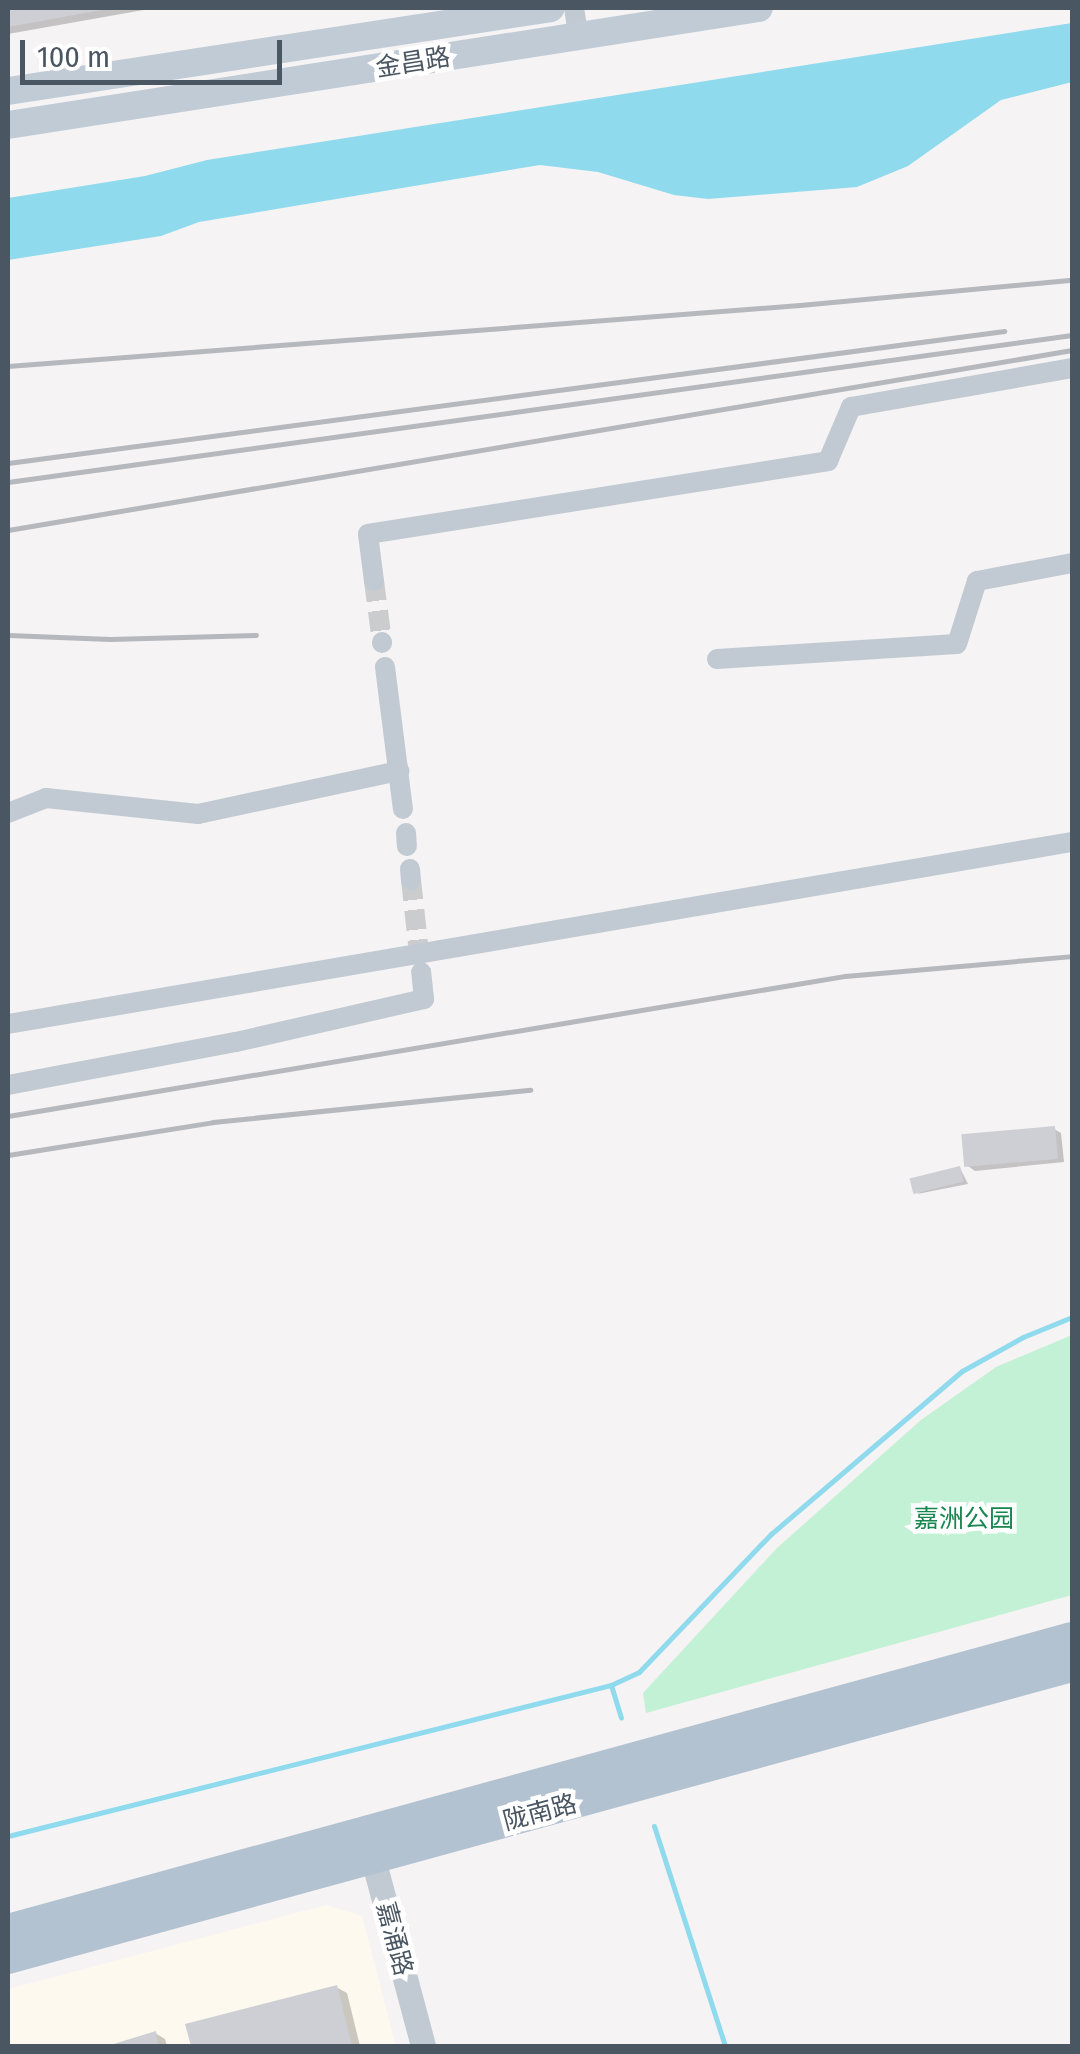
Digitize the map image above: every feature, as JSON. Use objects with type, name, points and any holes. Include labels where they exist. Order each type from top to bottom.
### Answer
[{"type":"main road","name":"金昌路","points":[[8,92],[551,8]]},
{"type":"main road","name":"金昌路","points":[[8,126],[759,8]]},
{"type":"main road","name":"陇南路","points":[[8,1959],[369,1845],[1072,1638]]},
{"type":"main road","name":"陇南路","points":[[8,1929],[369,1845],[1072,1667]]},
{"type":"street","points":[[574,8],[579,38]]},
{"type":"street","points":[[374,582],[368,534],[828,461],[852,407],[1072,368]]},
{"type":"street","points":[[718,659],[957,644],[977,581],[1072,563]]},
{"type":"street","points":[[385,667],[404,809]]},
{"type":"street","points":[[8,813],[46,798],[198,814],[399,771]]},
{"type":"street","points":[[8,1024],[1072,842]]},
{"type":"street","points":[[8,1085],[236,1042],[424,999],[421,972]]},
{"type":"street","name":"嘉涌路","points":[[369,1845],[423,2046]]},
{"type":"shaded area","points":[[326,1905],[362,1916],[396,2046],[8,2046],[8,1989]]},
{"type":"green space","name":"嘉洲公园","points":[[1072,1335],[1072,1595],[646,1713],[643,1693],[777,1548],[921,1420],[996,1367]]},
{"type":"water","points":[[1072,23],[1072,82],[1001,100],[908,166],[857,187],[708,199],[674,195],[598,172],[540,165],[199,222],[161,236],[8,260],[8,198],[145,176],[207,160]]},
{"type":"building","points":[[8,8],[107,8],[107,9],[8,27]]},
{"type":"building","points":[[1055,1126],[1058,1159],[964,1167],[961,1134]]},
{"type":"building","points":[[960,1166],[964,1182],[913,1194],[910,1179]]},
{"type":"building","points":[[337,1985],[352,2046],[191,2046],[185,2024]]},
{"type":"building","points":[[156,2031],[158,2046],[107,2046]]},
{"type":"waterway","points":[[611,1685],[639,1672],[771,1534],[962,1371],[1023,1337],[1072,1317]]},
{"type":"waterway","points":[[8,1836],[611,1685],[621,1718]]},
{"type":"waterway","points":[[654,1826],[725,2046]]},
{"type":"tunnel","points":[[374,581],[382,642]]},
{"type":"tunnel","points":[[411,880],[421,970]]},
{"type":"railway","points":[[8,366],[800,305],[1072,280]]},
{"type":"railway","points":[[8,463],[1004,331]]},
{"type":"railway","points":[[8,482],[1072,335]]},
{"type":"railway","points":[[8,530],[1072,350]]},
{"type":"railway","points":[[8,635],[110,639],[256,635]]},
{"type":"railway","points":[[8,1116],[845,976],[1072,956]]},
{"type":"railway","points":[[8,1155],[213,1122],[530,1090]]}]
